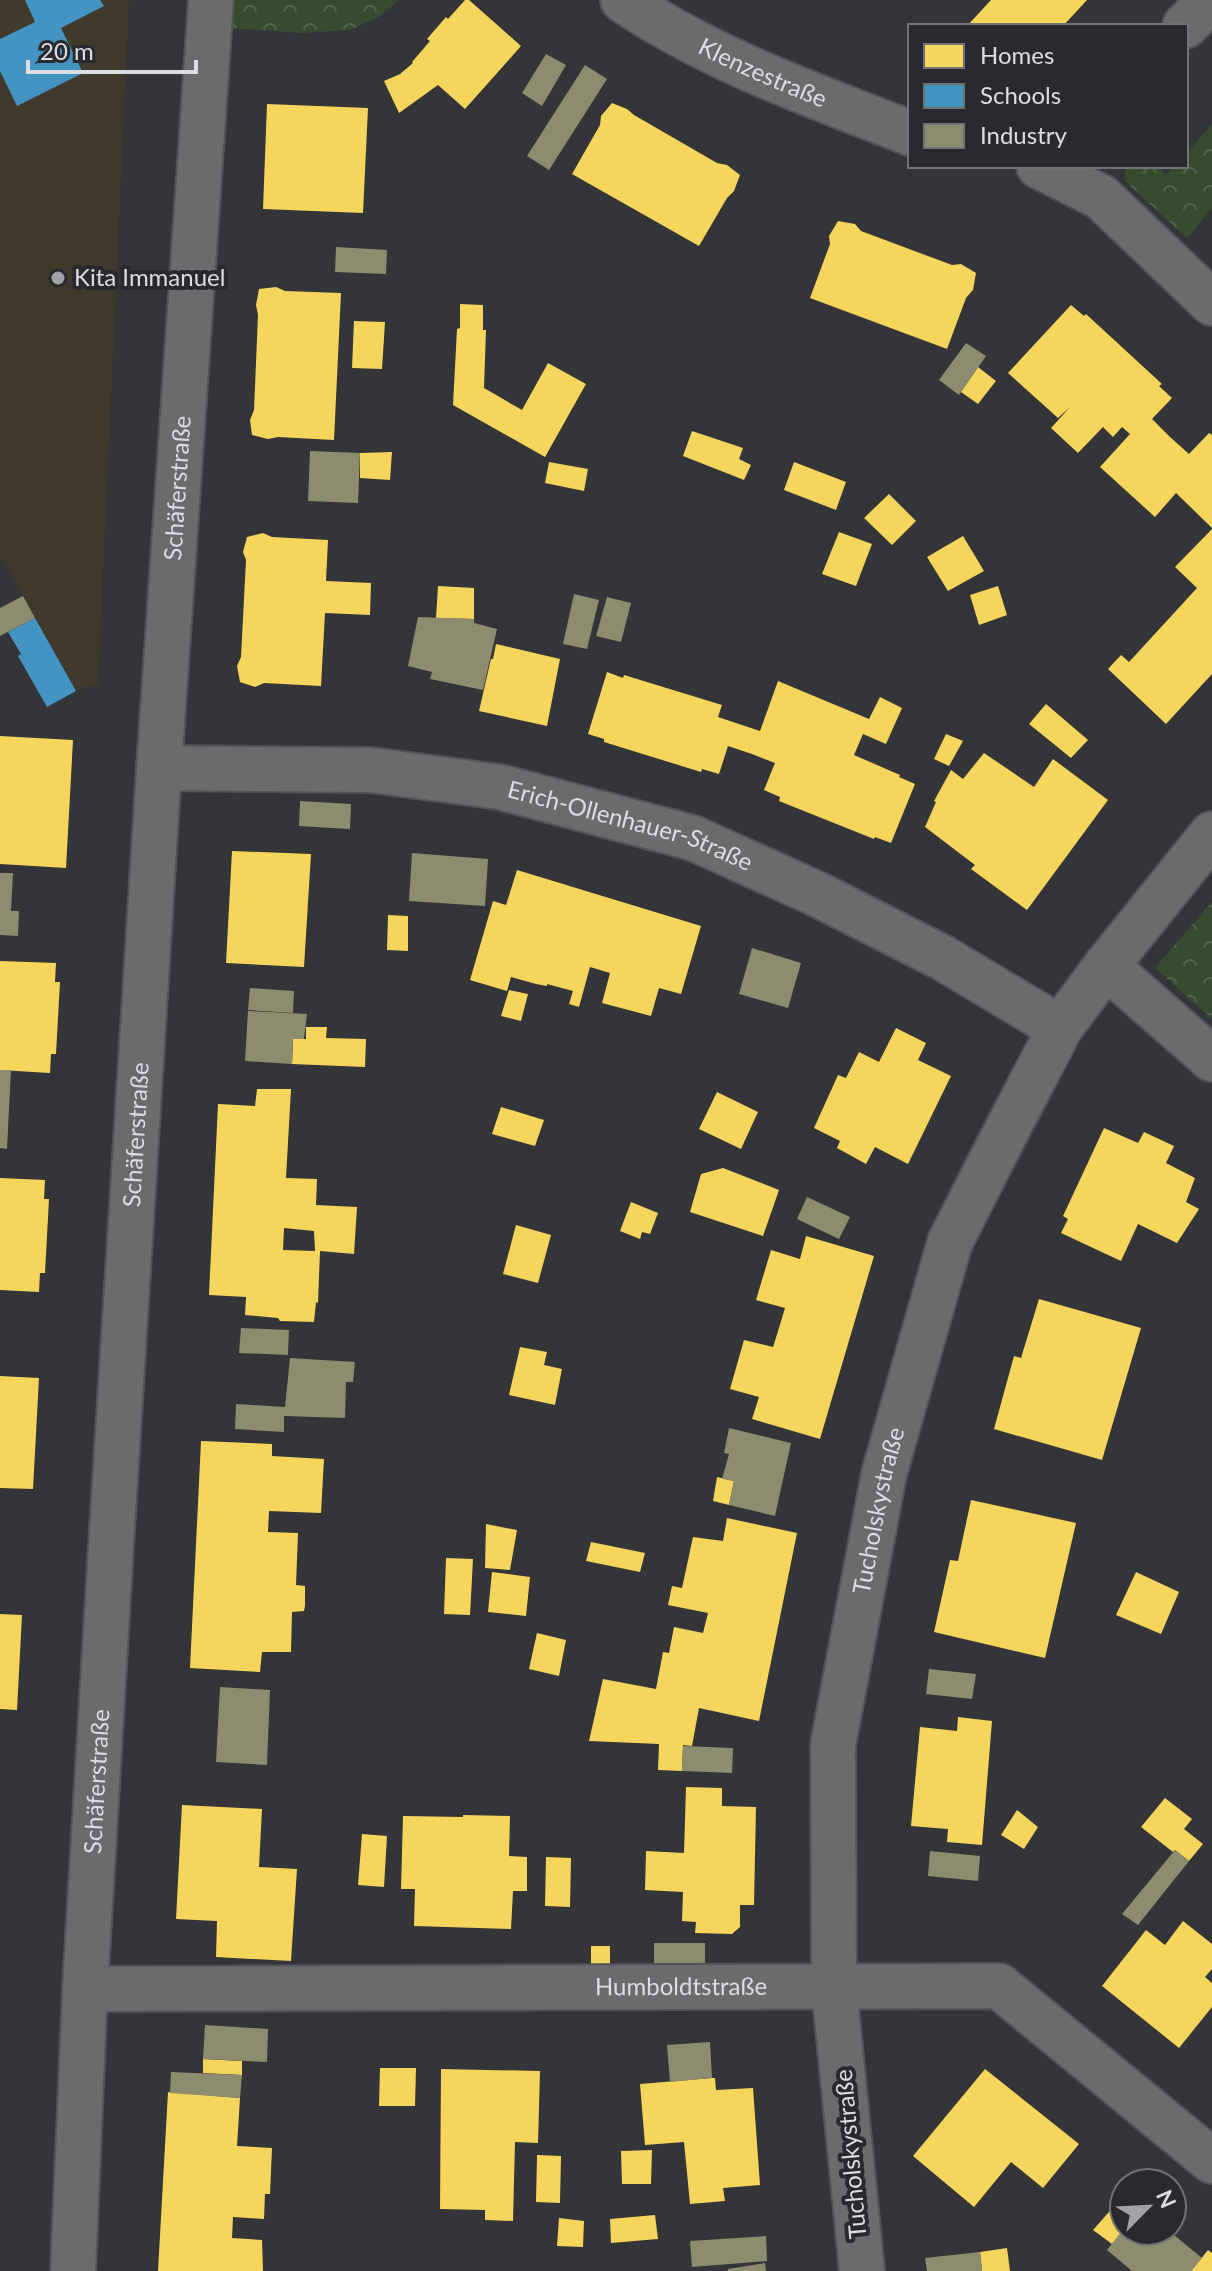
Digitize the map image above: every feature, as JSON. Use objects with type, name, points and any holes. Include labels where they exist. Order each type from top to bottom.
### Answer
[{"type":"street","name":"Schäferstraße","points":[[73,2271],[85,1989],[159,768],[211,0]]},
{"type":"street","name":"Klenzestraße","points":[[623,0],[656,23],[783,84],[908,132]]},
{"type":"street","points":[[1187,24],[1204,7],[1212,4]]},
{"type":"street","points":[[1047,168],[1101,197],[1212,303]]},
{"type":"street","name":"Erich-Ollenhauer-Straße","points":[[159,768],[371,770],[500,787],[693,838],[817,894],[943,958],[1060,1028]]},
{"type":"street","name":"Tucholskystraße","points":[[862,2271],[834,1987],[833,1745],[884,1474],[950,1242],[1060,1028],[1212,834]]},
{"type":"street","points":[[1106,966],[1212,1059]]},
{"type":"street","name":"Humboldtstraße","points":[[85,1989],[999,1986],[1212,2161]]},
{"type":"shaded area","name":"Kita Immanuel","points":[[0,0],[129,0],[98,684],[76,691],[0,555]]},
{"type":"green space","points":[[235,0],[399,0],[380,16],[350,30],[301,33],[232,28]]},
{"type":"green space","points":[[1212,124],[1212,208],[1187,238],[1125,181],[1126,168],[1159,168],[1166,175],[1173,168],[1188,168],[1188,152]]},
{"type":"green space","points":[[1212,902],[1212,1019],[1155,968]]},
{"type":"building: Homes","points":[[465,0],[469,0],[521,46],[465,109],[438,85],[399,113],[384,81],[400,74],[413,63],[430,41],[427,39]]},
{"type":"building: Homes","points":[[991,0],[1087,0],[1065,24],[969,24]]},
{"type":"building: Homes","points":[[612,103],[740,175],[734,191],[699,246],[572,174],[600,125],[601,116]]},
{"type":"building: Homes","points":[[267,104],[368,108],[363,213],[263,209]]},
{"type":"building: Homes","points":[[838,221],[855,224],[861,231],[952,265],[961,264],[976,273],[973,290],[966,298],[947,349],[810,298],[830,244],[829,236]]},
{"type":"building: Homes","points":[[276,287],[285,291],[341,293],[334,440],[268,439],[252,435],[250,420],[254,410],[256,305],[259,289]]},
{"type":"building: Homes","points":[[460,304],[483,305],[483,330],[486,330],[484,388],[522,410],[548,363],[586,384],[545,457],[453,405]]},
{"type":"building: Homes","points":[[1071,305],[1084,316],[1086,314],[1162,384],[1159,386],[1172,398],[1152,419],[1170,437],[1189,454],[1209,433],[1212,435],[1212,528],[1176,493],[1155,517],[1100,467],[1130,434],[1122,427],[1113,437],[1103,427],[1078,453],[1051,428],[1070,407],[1058,418],[1008,373]]},
{"type":"building: Homes","points":[[354,321],[385,322],[382,369],[352,368]]},
{"type":"building: Homes","points":[[978,367],[996,381],[978,404],[961,392]]},
{"type":"building: Homes","points":[[692,431],[743,448],[739,459],[751,465],[744,480],[683,456]]},
{"type":"building: Homes","points":[[392,452],[390,480],[360,478],[360,453]]},
{"type":"building: Homes","points":[[549,462],[588,469],[584,491],[545,483]]},
{"type":"building: Homes","points":[[794,462],[846,482],[836,510],[784,490]]},
{"type":"building: Homes","points":[[889,494],[916,521],[892,545],[864,518]]},
{"type":"building: Homes","points":[[1212,529],[1212,674],[1166,724],[1108,669],[1121,655],[1129,662],[1197,588],[1175,567]]},
{"type":"building: Homes","points":[[839,532],[872,544],[856,586],[822,574]]},
{"type":"building: Homes","points":[[263,533],[272,537],[328,540],[326,581],[371,583],[370,615],[325,613],[321,686],[264,683],[255,687],[240,682],[237,666],[241,657],[246,560],[243,552],[247,537]]},
{"type":"building: Homes","points":[[963,536],[984,571],[948,591],[927,557]]},
{"type":"building: Homes","points":[[438,586],[474,588],[474,619],[436,618]]},
{"type":"building: Homes","points":[[998,586],[1007,615],[979,625],[970,595]]},
{"type":"building: Homes","points":[[496,644],[560,659],[547,726],[479,711]]},
{"type":"building: Homes","points":[[607,672],[722,705],[718,717],[760,731],[778,681],[869,719],[880,697],[902,708],[886,744],[863,734],[854,755],[915,784],[891,843],[779,801],[780,797],[764,790],[775,763],[752,754],[728,746],[719,774],[702,769],[701,772],[604,742],[604,739],[588,734]]},
{"type":"building: Homes","points":[[1046,704],[1088,740],[1071,758],[1029,724]]},
{"type":"building: Homes","points":[[946,734],[963,741],[949,766],[934,759]]},
{"type":"building: Homes","points":[[0,736],[73,740],[66,868],[0,864]]},
{"type":"building: Homes","points":[[984,753],[1034,787],[1053,759],[1108,800],[1027,910],[971,869],[975,865],[925,827],[934,801],[951,770],[963,779]]},
{"type":"building: Homes","points":[[232,851],[311,854],[304,967],[226,963]]},
{"type":"building: Homes","points":[[517,870],[701,926],[681,994],[659,988],[651,1016],[602,1003],[610,973],[590,967],[579,1007],[569,1004],[573,991],[547,984],[511,977],[507,991],[470,980],[493,901],[506,905]]},
{"type":"building: Homes","points":[[388,915],[408,916],[408,951],[387,950]]},
{"type":"building: Homes","points":[[0,961],[56,963],[55,982],[60,982],[56,1054],[51,1054],[50,1073],[0,1070]]},
{"type":"building: Homes","points":[[509,990],[528,994],[521,1021],[501,1016]]},
{"type":"building: Homes","points":[[306,1027],[327,1027],[326,1038],[366,1039],[365,1067],[292,1064],[293,1039],[306,1039]]},
{"type":"building: Homes","points":[[896,1028],[926,1043],[918,1060],[951,1076],[908,1164],[875,1147],[866,1164],[837,1148],[840,1141],[814,1128],[838,1075],[846,1078],[859,1052],[879,1062]]},
{"type":"building: Homes","points":[[257,1089],[291,1089],[286,1178],[317,1179],[316,1205],[357,1207],[354,1254],[320,1251],[314,1322],[280,1321],[278,1318],[245,1315],[246,1297],[209,1295],[218,1104],[255,1106]],"holes":[[[284,1228],[314,1231],[315,1251],[283,1250]]]},
{"type":"building: Homes","points":[[717,1092],[758,1112],[741,1149],[699,1129]]},
{"type":"building: Homes","points":[[501,1107],[544,1120],[535,1146],[492,1134]]},
{"type":"building: Homes","points":[[1104,1128],[1138,1143],[1144,1132],[1174,1146],[1166,1163],[1195,1178],[1186,1202],[1199,1209],[1177,1243],[1138,1224],[1121,1261],[1061,1233],[1068,1219],[1063,1216]]},
{"type":"building: Homes","points":[[723,1168],[779,1190],[763,1236],[690,1212],[701,1174]]},
{"type":"building: Homes","points":[[0,1178],[45,1180],[44,1199],[49,1199],[45,1273],[40,1273],[39,1292],[0,1290]]},
{"type":"building: Homes","points":[[631,1202],[658,1213],[650,1234],[642,1232],[640,1239],[620,1231]]},
{"type":"building: Homes","points":[[516,1225],[551,1235],[538,1283],[503,1274]]},
{"type":"building: Homes","points":[[806,1236],[874,1256],[820,1439],[752,1419],[759,1397],[730,1389],[744,1340],[773,1347],[785,1308],[756,1300],[771,1250],[800,1259]]},
{"type":"building: Homes","points":[[1039,1299],[1141,1328],[1102,1460],[994,1429],[1014,1356],[1021,1358]]},
{"type":"building: Homes","points":[[520,1347],[547,1352],[544,1365],[562,1369],[555,1405],[509,1395]]},
{"type":"building: Homes","points":[[0,1376],[39,1378],[33,1489],[0,1488]]},
{"type":"building: Homes","points":[[201,1441],[272,1444],[272,1456],[324,1459],[321,1513],[269,1511],[268,1532],[298,1533],[296,1585],[305,1586],[305,1606],[304,1611],[292,1612],[291,1652],[262,1652],[260,1672],[190,1668]]},
{"type":"building: Homes","points":[[717,1477],[734,1481],[729,1505],[713,1501]]},
{"type":"building: Homes","points":[[971,1500],[1076,1523],[1045,1658],[934,1632],[950,1560],[958,1561]]},
{"type":"building: Homes","points":[[727,1518],[797,1533],[759,1721],[699,1708],[692,1746],[683,1745],[682,1771],[658,1770],[659,1744],[589,1741],[603,1679],[656,1689],[663,1652],[669,1653],[674,1627],[703,1633],[708,1613],[668,1605],[672,1586],[682,1588],[693,1537],[723,1541]]},
{"type":"building: Homes","points":[[486,1524],[517,1530],[510,1570],[485,1568]]},
{"type":"building: Homes","points":[[591,1542],[645,1553],[640,1572],[586,1561]]},
{"type":"building: Homes","points":[[446,1558],[473,1559],[470,1615],[444,1614]]},
{"type":"building: Homes","points":[[492,1572],[530,1577],[526,1616],[488,1612]]},
{"type":"building: Homes","points":[[1136,1572],[1179,1592],[1161,1634],[1116,1615]]},
{"type":"building: Homes","points":[[0,1614],[22,1615],[17,1710],[0,1709]]},
{"type":"building: Homes","points":[[537,1633],[566,1640],[559,1676],[529,1669]]},
{"type":"building: Homes","points":[[958,1717],[992,1721],[982,1845],[947,1842],[948,1829],[911,1826],[920,1727],[957,1731]]},
{"type":"building: Homes","points":[[686,1787],[722,1788],[722,1806],[756,1807],[754,1905],[740,1905],[740,1927],[732,1934],[695,1933],[696,1922],[682,1921],[683,1892],[645,1890],[646,1851],[684,1853]]},
{"type":"building: Homes","points":[[1165,1798],[1192,1819],[1184,1829],[1203,1844],[1189,1861],[1141,1827]]},
{"type":"building: Homes","points":[[182,1805],[262,1809],[259,1867],[297,1869],[291,1961],[216,1957],[217,1921],[176,1919]]},
{"type":"building: Homes","points":[[1017,1810],[1038,1827],[1024,1849],[1001,1835]]},
{"type":"building: Homes","points":[[403,1816],[510,1816],[509,1856],[527,1857],[527,1891],[513,1891],[511,1929],[414,1926],[415,1889],[401,1889]]},
{"type":"building: Homes","points":[[362,1834],[387,1836],[384,1887],[358,1885]]},
{"type":"building: Homes","points":[[546,1857],[571,1858],[570,1907],[545,1906]]},
{"type":"building: Homes","points":[[1183,1921],[1212,1944],[1212,1969],[1205,1977],[1212,1983],[1212,2007],[1179,2048],[1102,1986],[1146,1930],[1165,1945]]},
{"type":"building: Homes","points":[[591,1946],[610,1946],[610,1966],[591,1967]]},
{"type":"building: Homes","points":[[203,2059],[242,2061],[242,2075],[203,2073]]},
{"type":"building: Homes","points":[[380,2068],[416,2068],[415,2106],[379,2106]]},
{"type":"building: Homes","points":[[441,2069],[540,2071],[538,2143],[515,2142],[513,2221],[485,2220],[485,2210],[440,2209]]},
{"type":"building: Homes","points":[[985,2069],[1079,2144],[1043,2188],[1011,2162],[974,2207],[913,2156]]},
{"type":"building: Homes","points":[[715,2078],[716,2090],[753,2088],[760,2185],[723,2188],[725,2201],[690,2204],[684,2142],[645,2145],[640,2084]]},
{"type":"building: Homes","points":[[168,2092],[240,2098],[237,2146],[272,2148],[270,2194],[265,2194],[264,2219],[233,2217],[232,2238],[262,2240],[263,2271],[158,2271]]},
{"type":"building: Homes","points":[[652,2150],[651,2184],[622,2184],[621,2151]]},
{"type":"building: Homes","points":[[537,2155],[561,2156],[560,2203],[536,2202]]},
{"type":"building: Homes","points":[[1108,2213],[1108,2241],[1093,2230]]},
{"type":"building: Homes","points":[[655,2215],[658,2239],[611,2243],[610,2219]]},
{"type":"building: Homes","points":[[559,2218],[584,2221],[583,2247],[557,2246]]},
{"type":"building: Homes","points":[[1007,2248],[1010,2271],[982,2271],[980,2252]]},
{"type":"building: Homes","points":[[1208,2250],[1212,2253],[1212,2271],[1191,2271]]},
{"type":"building: Schools","points":[[25,0],[100,0],[104,6],[61,28],[83,73],[17,106],[0,71],[0,39],[35,22]]},
{"type":"building: Schools","points":[[35,618],[76,691],[47,707],[8,632]]},
{"type":"building: Industry","points":[[546,54],[566,65],[542,106],[522,93]]},
{"type":"building: Industry","points":[[585,65],[607,79],[549,170],[527,156]]},
{"type":"building: Industry","points":[[336,247],[387,250],[386,274],[335,272]]},
{"type":"building: Industry","points":[[966,343],[986,356],[959,395],[939,380]]},
{"type":"building: Industry","points":[[310,451],[360,453],[358,503],[308,501]]},
{"type":"building: Industry","points":[[574,594],[599,600],[587,649],[563,644]]},
{"type":"building: Industry","points":[[23,596],[35,618],[0,636],[0,608]]},
{"type":"building: Industry","points":[[607,597],[631,603],[621,642],[596,636]]},
{"type":"building: Industry","points":[[418,617],[474,619],[474,623],[497,629],[483,690],[430,679],[432,672],[408,666]]},
{"type":"building: Industry","points":[[300,801],[351,804],[350,829],[299,826]]},
{"type":"building: Industry","points":[[412,853],[488,859],[485,906],[409,901]]},
{"type":"building: Industry","points":[[0,873],[13,873],[11,911],[19,911],[18,936],[0,935]]},
{"type":"building: Industry","points":[[752,948],[801,963],[788,1008],[739,994]]},
{"type":"building: Industry","points":[[250,988],[294,991],[293,1013],[248,1010]]},
{"type":"building: Industry","points":[[248,1011],[307,1014],[304,1039],[293,1039],[292,1064],[245,1061]]},
{"type":"building: Industry","points":[[0,1070],[11,1070],[7,1149],[0,1148]]},
{"type":"building: Industry","points":[[807,1197],[850,1217],[839,1239],[797,1219]]},
{"type":"building: Industry","points":[[241,1328],[289,1330],[288,1355],[239,1353]]},
{"type":"building: Industry","points":[[290,1358],[355,1362],[353,1382],[346,1382],[345,1418],[284,1416],[284,1432],[235,1429],[236,1404],[285,1407]]},
{"type":"building: Industry","points":[[729,1428],[791,1443],[775,1516],[729,1505],[734,1481],[722,1479],[729,1454],[724,1453]]},
{"type":"building: Industry","points":[[929,1669],[976,1674],[972,1699],[926,1694]]},
{"type":"building: Industry","points":[[220,1687],[270,1690],[267,1765],[216,1762]]},
{"type":"building: Industry","points":[[683,1746],[733,1748],[732,1773],[682,1771]]},
{"type":"building: Industry","points":[[1175,1850],[1189,1861],[1138,1925],[1122,1914]]},
{"type":"building: Industry","points":[[930,1851],[980,1856],[978,1881],[928,1876]]},
{"type":"building: Industry","points":[[654,1943],[705,1943],[705,1968],[654,1968]]},
{"type":"building: Industry","points":[[205,2025],[268,2029],[267,2062],[203,2059]]},
{"type":"building: Industry","points":[[710,2042],[712,2078],[670,2082],[667,2045]]},
{"type":"building: Industry","points":[[171,2072],[242,2075],[240,2098],[170,2093]]},
{"type":"building: Industry","points":[[766,2236],[767,2261],[692,2267],[690,2241]]},
{"type":"building: Industry","points":[[1109,2247],[1188,2247],[1202,2258],[1191,2271],[1132,2271],[1107,2250]]},
{"type":"building: Industry","points":[[980,2252],[982,2271],[927,2271],[925,2258]]},
{"type":"building: Industry","points":[[765,2263],[766,2271],[728,2271],[728,2269]]},
{"type":"place","name":"Kita Immanuel","points":[[58,278]]}]
